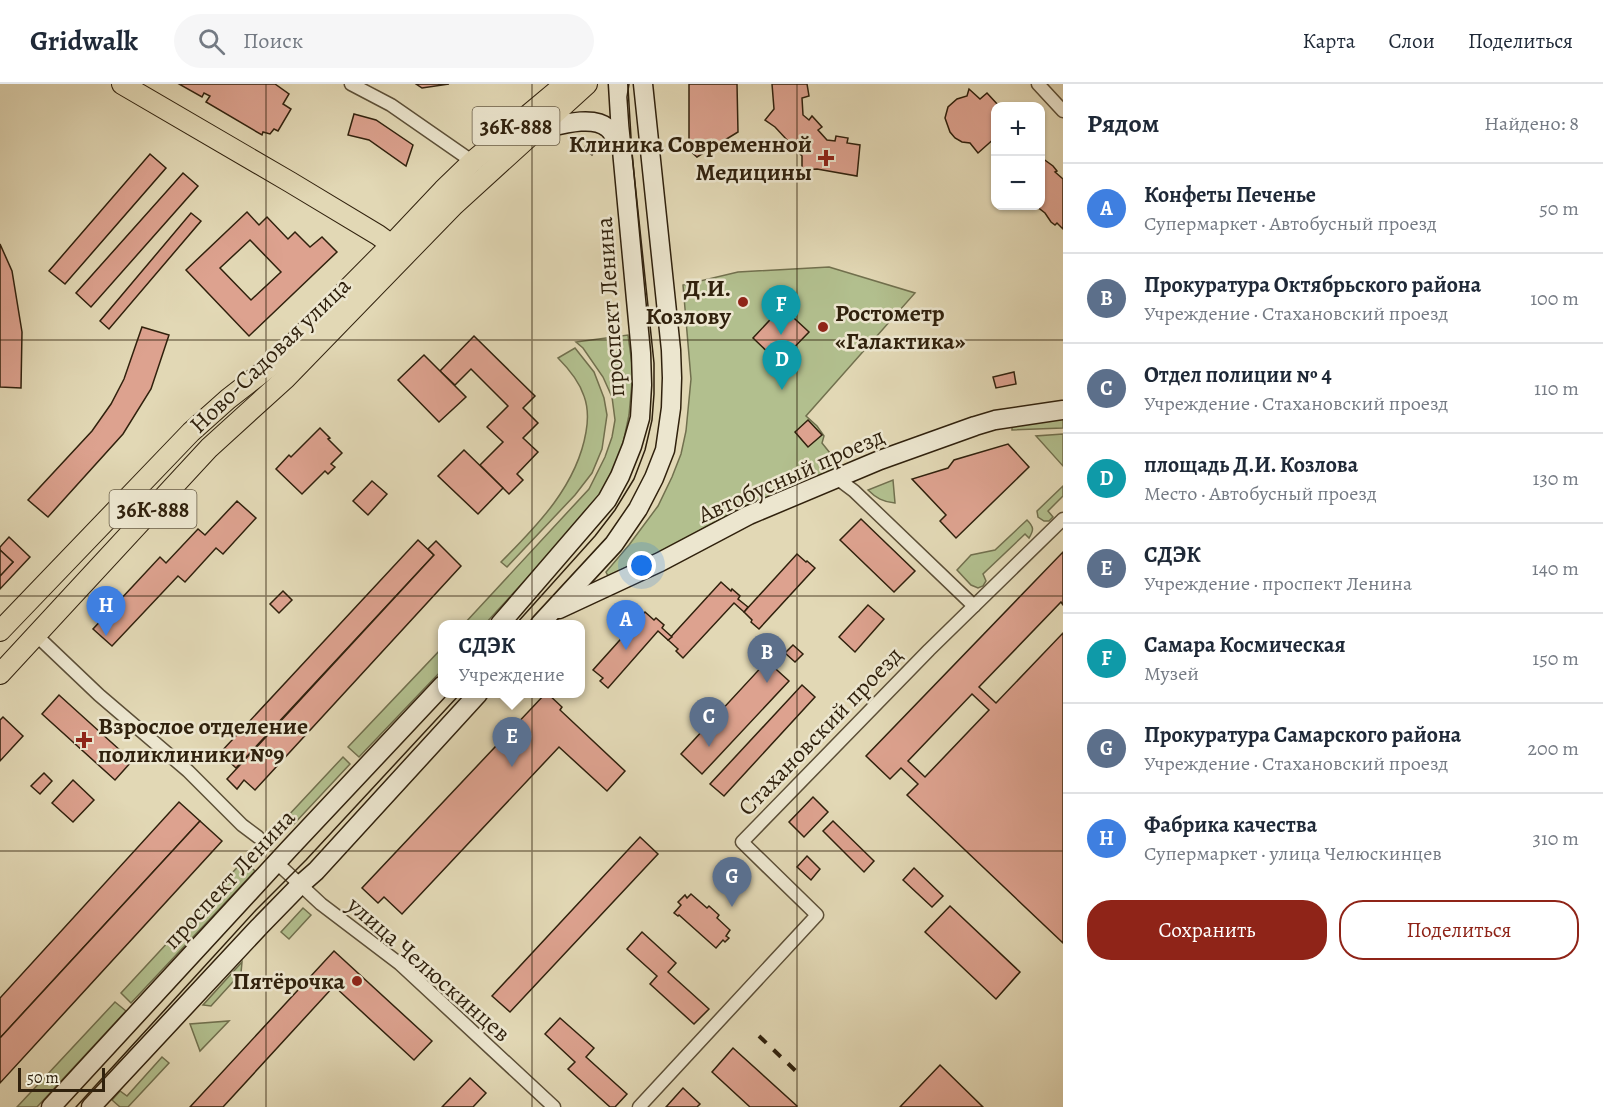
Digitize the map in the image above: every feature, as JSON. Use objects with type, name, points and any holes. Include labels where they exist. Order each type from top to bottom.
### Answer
[{"type":"main road","points":[[123,84],[290,182],[399,250]]},
{"type":"main road","name":"Ново-Садовая улица","points":[[480,168],[565,84]]},
{"type":"main road","name":"Ново-Садовая улица","points":[[0,675],[209,448],[311,353],[399,250],[442,190],[538,130],[587,84]]},
{"type":"main road","name":"проспект Ленина","points":[[503,620],[607,500],[620,476],[640,418],[641,353],[618,84]]},
{"type":"main road","points":[[545,619],[614,544],[638,509],[665,450],[671,408],[671,350],[643,84]]},
{"type":"main road","points":[[538,130],[587,121],[601,123],[610,129],[622,150]]},
{"type":"main road","name":"Ново-Садовая улица","points":[[0,631],[183,440],[228,399],[273,364],[399,250]]},
{"type":"main road","points":[[228,399],[237,406],[242,418]]},
{"type":"main road","name":"Автобусный проезд","points":[[545,619],[748,515],[880,460],[995,420],[1063,410]]},
{"type":"main road","name":"проспект Ленина","points":[[51,1107],[438,690]]},
{"type":"main road","points":[[91,1107],[183,1007],[316,871],[473,698]]},
{"type":"street","points":[[351,84],[391,105],[480,168]]},
{"type":"street","points":[[1038,84],[1063,111]]},
{"type":"street","points":[[838,479],[854,491],[974,606]]},
{"type":"street","name":"Стахановский проезд","points":[[639,1107],[817,915],[742,842],[856,724],[1063,519]]},
{"type":"street","points":[[37,636],[99,694],[188,771],[242,825],[258,837]]},
{"type":"street","name":"улица Челюскинцев","points":[[277,863],[321,904],[400,964],[554,1107]]},
{"type":"green space","points":[[829,267],[915,293],[806,416],[824,436],[822,443],[842,468],[740,509],[662,551],[608,576],[606,572],[658,506],[681,454],[686,431],[691,379],[683,285],[738,272]]},
{"type":"green space","points":[[628,335],[633,372],[629,415],[621,453],[596,503],[489,620],[468,620],[589,489],[605,457],[615,420],[612,397],[603,377],[583,348],[576,342]]},
{"type":"green space","points":[[575,348],[594,372],[604,398],[607,415],[602,449],[592,473],[575,495],[507,567],[501,562],[529,534],[554,503],[565,487],[581,451],[587,423],[585,400],[576,380],[558,358]]},
{"type":"green space","points":[[1063,414],[1063,428],[1012,430],[1012,423]]},
{"type":"green space","points":[[1063,434],[1063,466],[1036,436]]},
{"type":"green space","points":[[893,480],[895,503],[880,499],[868,490]]},
{"type":"green space","points":[[1063,486],[1063,496],[1048,511],[1053,517],[1049,521],[1044,521],[1038,517],[1037,511]]},
{"type":"green space","points":[[1027,520],[1032,529],[1029,538],[1025,534],[983,574],[986,581],[983,586],[978,588],[971,585],[957,570],[971,555],[995,550]]},
{"type":"green space","points":[[438,652],[438,674],[359,757],[348,747]]},
{"type":"green space","points":[[343,757],[350,764],[293,825],[286,818]]},
{"type":"green space","points":[[244,860],[255,871],[131,1003],[121,993]]},
{"type":"green space","points":[[303,908],[311,915],[289,939],[281,932]]},
{"type":"green space","points":[[242,962],[241,973],[211,1006],[203,1005]]},
{"type":"green space","points":[[115,1002],[126,1011],[37,1107],[17,1107]]},
{"type":"green space","points":[[229,1021],[200,1051],[190,1024]]},
{"type":"green space","points":[[162,1057],[169,1063],[128,1107],[120,1107],[112,1100],[120,1091],[127,1096]]},
{"type":"building","points":[[179,84],[275,84],[289,94],[283,104],[291,109],[278,131],[274,129],[270,134],[263,132],[262,135],[206,102],[210,96],[204,93],[202,97]]},
{"type":"building","points":[[416,84],[449,84],[422,88]]},
{"type":"building","points":[[689,84],[737,84],[738,132],[697,157],[689,150]]},
{"type":"building","points":[[772,84],[807,84],[809,96],[802,98],[803,115],[809,120],[812,116],[822,127],[818,130],[827,140],[835,141],[836,136],[848,138],[847,143],[860,145],[857,176],[817,169],[802,170],[802,156],[775,127],[765,120],[774,109]]},
{"type":"building","points":[[969,89],[980,99],[987,93],[995,102],[991,102],[991,141],[978,153],[970,143],[955,138],[945,118],[948,107],[957,99],[967,96]]},
{"type":"building","points":[[354,114],[376,120],[413,145],[406,166],[369,140],[348,135]]},
{"type":"building","points":[[590,140],[598,146],[592,155],[584,149]]},
{"type":"building","points":[[150,154],[166,168],[65,284],[49,271]]},
{"type":"building","points":[[1045,160],[1063,179],[1063,229],[1057,223],[1055,225],[1051,222],[1041,210],[1045,210]]},
{"type":"building","points":[[183,173],[198,186],[91,307],[76,293]]},
{"type":"building","points":[[247,212],[259,225],[267,217],[288,239],[295,232],[310,247],[322,237],[337,252],[249,336],[186,270]],"holes":[[[250,240],[281,272],[251,300],[220,268]]]},
{"type":"building","points":[[191,213],[201,221],[109,329],[100,321]]},
{"type":"building","points":[[0,244],[12,271],[22,332],[21,388],[0,387]]},
{"type":"building","points":[[782,307],[809,332],[779,363],[753,338]]},
{"type":"building","points":[[142,327],[169,335],[151,389],[123,434],[48,517],[28,500],[92,431],[111,404],[124,379]]},
{"type":"building","points":[[474,336],[535,396],[523,408],[538,423],[523,438],[538,452],[517,474],[523,480],[509,494],[480,465],[503,442],[487,427],[508,406],[471,369],[455,385],[440,371]]},
{"type":"building","points":[[424,355],[466,397],[439,422],[398,380]]},
{"type":"building","points":[[1014,372],[1016,384],[996,388],[993,377]]},
{"type":"building","points":[[808,420],[822,435],[808,447],[795,432]]},
{"type":"building","points":[[320,428],[342,453],[331,464],[335,467],[328,474],[325,471],[302,494],[276,469]]},
{"type":"building","points":[[1008,444],[1029,467],[956,538],[940,521],[946,515],[912,479],[948,468],[954,460]]},
{"type":"building","points":[[464,450],[503,488],[478,514],[438,476]]},
{"type":"building","points":[[372,481],[387,494],[368,515],[353,501]]},
{"type":"building","points":[[237,501],[256,518],[223,554],[216,548],[185,582],[178,576],[112,646],[93,629],[160,557],[166,563],[198,529],[205,535]]},
{"type":"building","points":[[861,519],[915,571],[894,592],[840,540]]},
{"type":"building","points":[[9,537],[30,557],[0,589],[0,576],[13,562],[0,550]]},
{"type":"building","points":[[418,540],[434,555],[236,768],[220,753]]},
{"type":"building","points":[[436,541],[461,566],[255,790],[244,780],[237,789],[227,779],[434,555],[428,549]]},
{"type":"building","points":[[0,550],[13,562],[0,576]]},
{"type":"building","points":[[1063,552],[1063,605],[1061,602],[979,687],[996,703],[1063,633],[1063,943],[907,795],[918,784],[901,768],[890,779],[866,756]],"holes":[[[972,694],[989,710],[925,777],[908,761]]]},
{"type":"building","points":[[797,554],[815,568],[759,629],[744,612]]},
{"type":"building","points":[[721,582],[740,596],[738,599],[748,607],[744,612],[734,603],[683,658],[676,651],[678,649],[668,640]]},
{"type":"building","points":[[283,591],[292,600],[279,613],[270,604]]},
{"type":"building","points":[[868,605],[884,619],[855,652],[839,637]]},
{"type":"building","points":[[645,612],[664,625],[662,628],[672,637],[668,640],[658,631],[608,688],[600,681],[603,678],[593,670]]},
{"type":"building","points":[[793,645],[803,654],[795,662],[785,653]]},
{"type":"building","points":[[767,661],[789,681],[702,774],[681,754]]},
{"type":"building","points":[[802,685],[815,697],[724,796],[710,784]]},
{"type":"building","points":[[59,695],[132,761],[115,780],[42,714]]},
{"type":"building","points":[[541,698],[552,698],[562,707],[560,710],[625,771],[607,791],[559,747],[402,914],[384,897],[378,903],[362,888]]},
{"type":"building","points":[[3,717],[23,736],[0,761],[0,720]]},
{"type":"building","points":[[44,773],[52,781],[40,794],[31,786]]},
{"type":"building","points":[[73,780],[94,800],[73,822],[52,803]]},
{"type":"building","points":[[813,797],[828,812],[804,837],[789,822]]},
{"type":"building","points":[[179,802],[200,821],[0,1038],[0,998]]},
{"type":"building","points":[[200,821],[222,841],[0,1083],[0,1038]]},
{"type":"building","points":[[833,821],[874,861],[864,872],[823,831]]},
{"type":"building","points":[[640,837],[658,854],[510,1012],[492,996]]},
{"type":"building","points":[[807,856],[820,869],[811,880],[797,867]]},
{"type":"building","points":[[914,868],[943,896],[932,907],[903,880]]},
{"type":"building","points":[[691,894],[719,915],[717,918],[730,930],[726,936],[729,938],[725,942],[723,940],[716,948],[674,913],[681,905],[678,902],[685,895],[687,898]]},
{"type":"building","points":[[950,906],[1020,972],[996,999],[925,932]]},
{"type":"building","points":[[642,932],[676,963],[668,972],[709,1009],[694,1024],[650,984],[657,976],[627,949]]},
{"type":"building","points":[[334,951],[432,1041],[414,1060],[334,986],[223,1107],[190,1107]]},
{"type":"building","points":[[560,1018],[594,1048],[586,1057],[627,1094],[615,1107],[610,1107],[568,1069],[575,1062],[545,1034]]},
{"type":"building","points":[[733,1048],[797,1106],[750,1107],[712,1072]]},
{"type":"building","points":[[940,1065],[983,1107],[900,1107]]},
{"type":"building","points":[[470,1078],[486,1093],[473,1107],[442,1107]]},
{"type":"building","points":[[683,1088],[700,1104],[697,1107],[666,1107]]},
{"type":"tram line","points":[[520,620],[595,536],[615,510],[634,479],[645,450],[652,420],[654,363],[629,126],[627,97],[629,84]]},
{"type":"tram line","points":[[76,1107],[256,910],[306,860],[456,698]]},
{"type":"railway","points":[[759,1036],[800,1075]]},
{"type":"place","name":"Клиника Современной Медицины","points":[[826,158]]},
{"type":"place","name":"Д.И. Козлову","points":[[743,302]]},
{"type":"place","name":"Ростометр «Галактика»","points":[[823,327]]},
{"type":"place","name":"Самара Космическая","points":[[781,335]]},
{"type":"place","name":"площадь Д.И. Козлова","points":[[782,390]]},
{"type":"place","name":"Фабрика качества","points":[[106,636]]},
{"type":"place","name":"Конфеты Печенье","points":[[626,650]]},
{"type":"place","name":"Прокуратура Октябрьского района","points":[[767,683]]},
{"type":"place","name":"Взрослое отделение поликлиники №9","points":[[84,740]]},
{"type":"place","name":"Отдел полиции № 4","points":[[709,747]]},
{"type":"place","name":"СДЭК","points":[[512,767]]},
{"type":"place","name":"Прокуратура Самарского района","points":[[732,907]]},
{"type":"place","name":"Пятёрочка","points":[[357,981]]}]
